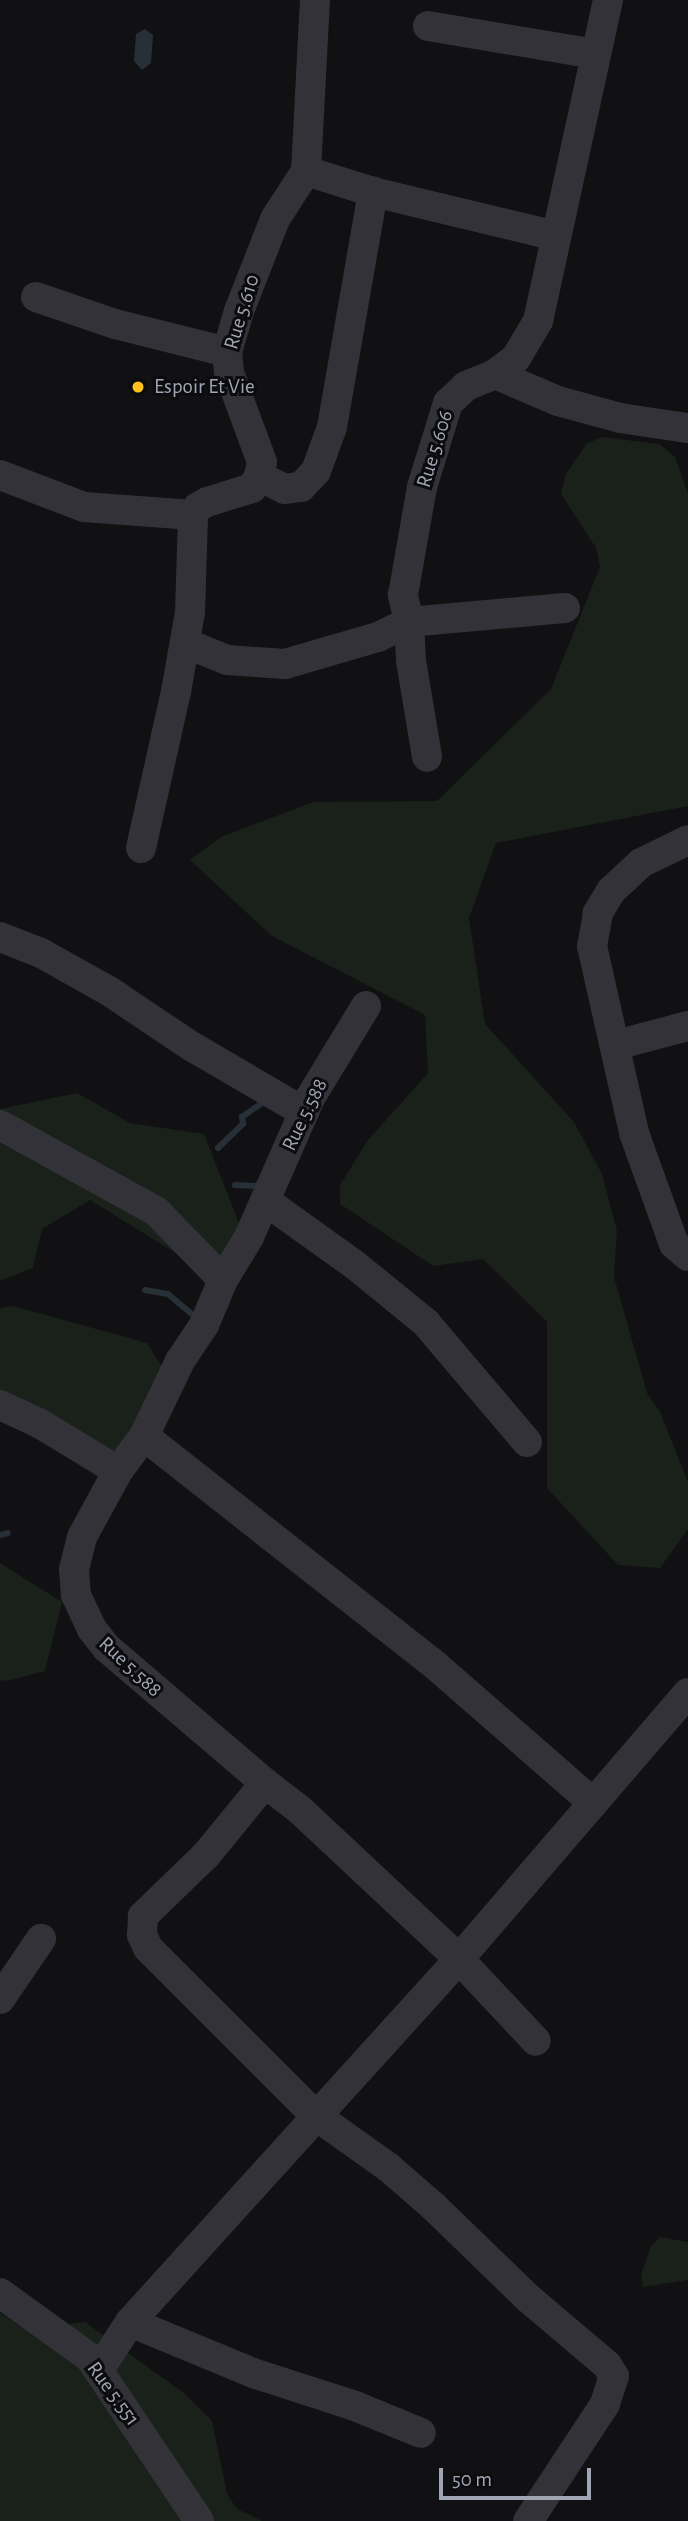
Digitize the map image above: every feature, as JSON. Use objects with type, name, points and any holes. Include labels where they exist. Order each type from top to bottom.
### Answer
[{"type":"street","name":"Rue 5.610","points":[[259,476],[262,463],[229,373],[227,352],[239,311],[275,219],[306,171],[315,0]]},
{"type":"street","name":"Rue 5.606","points":[[427,757],[411,662],[409,622],[402,595],[422,487],[448,403],[466,386],[495,374],[516,358],[538,321],[608,0]]},
{"type":"street","points":[[428,26],[595,54]]},
{"type":"street","points":[[306,171],[373,192],[556,236]]},
{"type":"street","points":[[141,848],[190,612],[193,515],[198,507],[207,502],[252,488],[259,476],[284,489],[301,487],[316,471],[332,427],[373,192]]},
{"type":"street","points":[[36,297],[115,324],[227,352]]},
{"type":"street","points":[[495,374],[558,401],[620,418],[688,428]]},
{"type":"street","points":[[0,475],[84,507],[193,515]]},
{"type":"street","points":[[185,643],[227,660],[246,664],[285,664],[378,637],[409,622],[565,608]]},
{"type":"street","points":[[688,840],[641,863],[611,891],[598,913],[592,946],[634,1133],[674,1244],[688,1256]]},
{"type":"street","points":[[0,937],[41,953],[108,991],[191,1046],[304,1112]]},
{"type":"street","name":"Rue 5.588","points":[[366,1006],[304,1112],[267,1202],[223,1280],[204,1325],[180,1361],[144,1437],[118,1471],[82,1536],[74,1569],[76,1595],[92,1629],[107,1648],[300,1810],[458,1959],[536,2041]]},
{"type":"street","points":[[615,1045],[688,1026]]},
{"type":"street","points":[[0,1125],[156,1211],[223,1280]]},
{"type":"street","points":[[267,1202],[355,1265],[426,1323],[527,1442]]},
{"type":"street","points":[[0,1405],[39,1423],[118,1471]]},
{"type":"street","points":[[144,1437],[435,1665],[593,1803]]},
{"type":"street","points":[[99,2371],[130,2322],[458,1959],[688,1693]]},
{"type":"street","points":[[265,1783],[206,1855],[143,1916],[142,1935],[148,1948],[316,2115],[388,2167],[528,2298],[607,2365],[614,2376],[605,2404],[528,2521]]},
{"type":"street","points":[[0,1998],[41,1939]]},
{"type":"street","name":"Rue 5.551","points":[[0,2293],[75,2346],[99,2371],[199,2521]]},
{"type":"street","points":[[130,2322],[240,2368],[355,2406],[421,2433]]},
{"type":"shaded area","points":[[145,29],[153,35],[151,63],[142,70],[134,61],[136,34]]},
{"type":"shaded area","points":[[602,437],[659,444],[675,457],[688,493],[688,806],[496,843],[469,918],[485,1024],[574,1122],[602,1174],[617,1231],[614,1277],[647,1393],[660,1412],[688,1482],[688,1529],[660,1568],[618,1565],[547,1488],[547,1322],[483,1259],[433,1266],[340,1204],[340,1185],[368,1140],[428,1073],[425,1015],[272,936],[190,860],[221,837],[313,802],[437,801],[551,689],[600,567],[596,548],[561,494],[565,476],[586,444]]},
{"type":"shaded area","points":[[77,1093],[130,1123],[204,1134],[239,1223],[228,1258],[205,1271],[90,1200],[42,1229],[33,1268],[0,1281],[0,1109]]},
{"type":"shaded area","points":[[13,1306],[147,1343],[166,1373],[126,1452],[83,1454],[0,1401],[0,1308]]},
{"type":"shaded area","points":[[0,1563],[62,1602],[45,1671],[6,1681],[0,1680]]},
{"type":"shaded area","points":[[660,2237],[688,2242],[688,2280],[643,2287],[641,2274],[651,2246]]},
{"type":"shaded area","points":[[0,2313],[26,2330],[85,2322],[185,2394],[212,2421],[227,2494],[237,2509],[262,2521],[0,2521]]},
{"type":"waterway","points":[[218,1148],[243,1124],[242,1117],[265,1101]]},
{"type":"waterway","points":[[235,1185],[257,1186],[259,1183]]},
{"type":"waterway","points":[[145,1290],[168,1294],[197,1318]]},
{"type":"waterway","points":[[0,1535],[8,1533]]},
{"type":"place","name":"Espoir Et Vie","points":[[138,387]]}]
